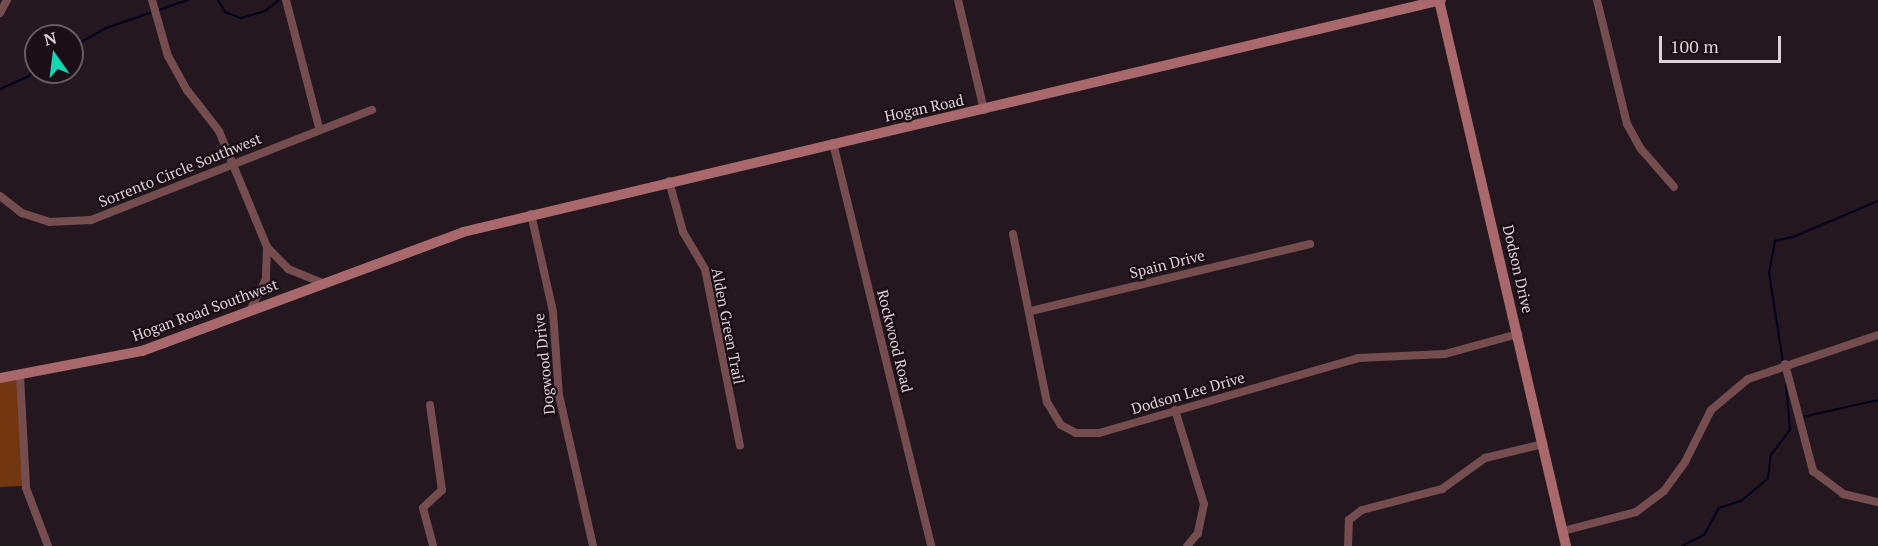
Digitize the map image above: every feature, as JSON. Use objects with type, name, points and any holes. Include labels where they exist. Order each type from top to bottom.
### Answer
[{"type":"street","points":[[0,13],[7,0]]},
{"type":"street","points":[[152,0],[168,56],[187,90],[219,131],[267,247],[288,269],[322,282]]},
{"type":"street","points":[[286,0],[319,128]]},
{"type":"street","points":[[958,0],[984,110]]},
{"type":"street","name":"Hogan Road","points":[[414,249],[531,214],[984,110],[1440,0]]},
{"type":"street","name":"Dodson Drive","points":[[1440,0],[1566,546]]},
{"type":"street","points":[[1597,0],[1627,124],[1641,149],[1674,187]]},
{"type":"street","name":"Sorrento Circle Southwest","points":[[0,196],[35,219],[77,223],[319,128],[372,110]]},
{"type":"street","name":"Rockwood Road","points":[[833,143],[931,546]]},
{"type":"street","name":"Alden Green Trail","points":[[669,182],[683,232],[705,269],[740,446]]},
{"type":"street","name":"Dogwood Drive","points":[[531,214],[553,312],[559,395],[593,546]]},
{"type":"street","name":"Dodson Lee Drive","points":[[1013,234],[1031,311],[1047,402],[1061,425],[1076,432],[1099,433],[1359,358],[1445,354],[1518,334]]},
{"type":"street","name":"Spain Drive","points":[[1031,311],[1310,244]]},
{"type":"street","points":[[249,312],[266,279],[267,247]]},
{"type":"street","name":"Hogan Road Southwest","points":[[0,378],[21,376],[142,351],[414,249]]},
{"type":"street","points":[[1563,531],[1612,520],[1646,505],[1677,474],[1701,424],[1720,399],[1748,379],[1785,364],[1878,335]]},
{"type":"street","points":[[1785,364],[1813,471],[1843,494],[1878,502]]},
{"type":"street","points":[[21,376],[26,488],[48,546]]},
{"type":"street","points":[[430,405],[442,490],[423,508],[433,546]]},
{"type":"street","points":[[1175,410],[1204,504],[1198,533],[1187,546]]},
{"type":"street","points":[[1348,546],[1345,529],[1354,514],[1442,489],[1485,458],[1543,444]]},
{"type":"shaded area","points":[[18,377],[23,486],[0,487],[0,378]]},
{"type":"waterway","points":[[84,40],[106,28],[188,0]]},
{"type":"waterway","points":[[218,0],[225,12],[241,18],[265,11],[279,0]]},
{"type":"waterway","points":[[0,89],[24,78]]},
{"type":"waterway","points":[[1783,362],[1769,273],[1775,241],[1793,237],[1878,201]]},
{"type":"waterway","points":[[1682,546],[1704,535],[1719,508],[1741,501],[1768,478],[1771,455],[1790,430],[1786,385]]},
{"type":"waterway","points":[[1802,417],[1878,400]]}]
